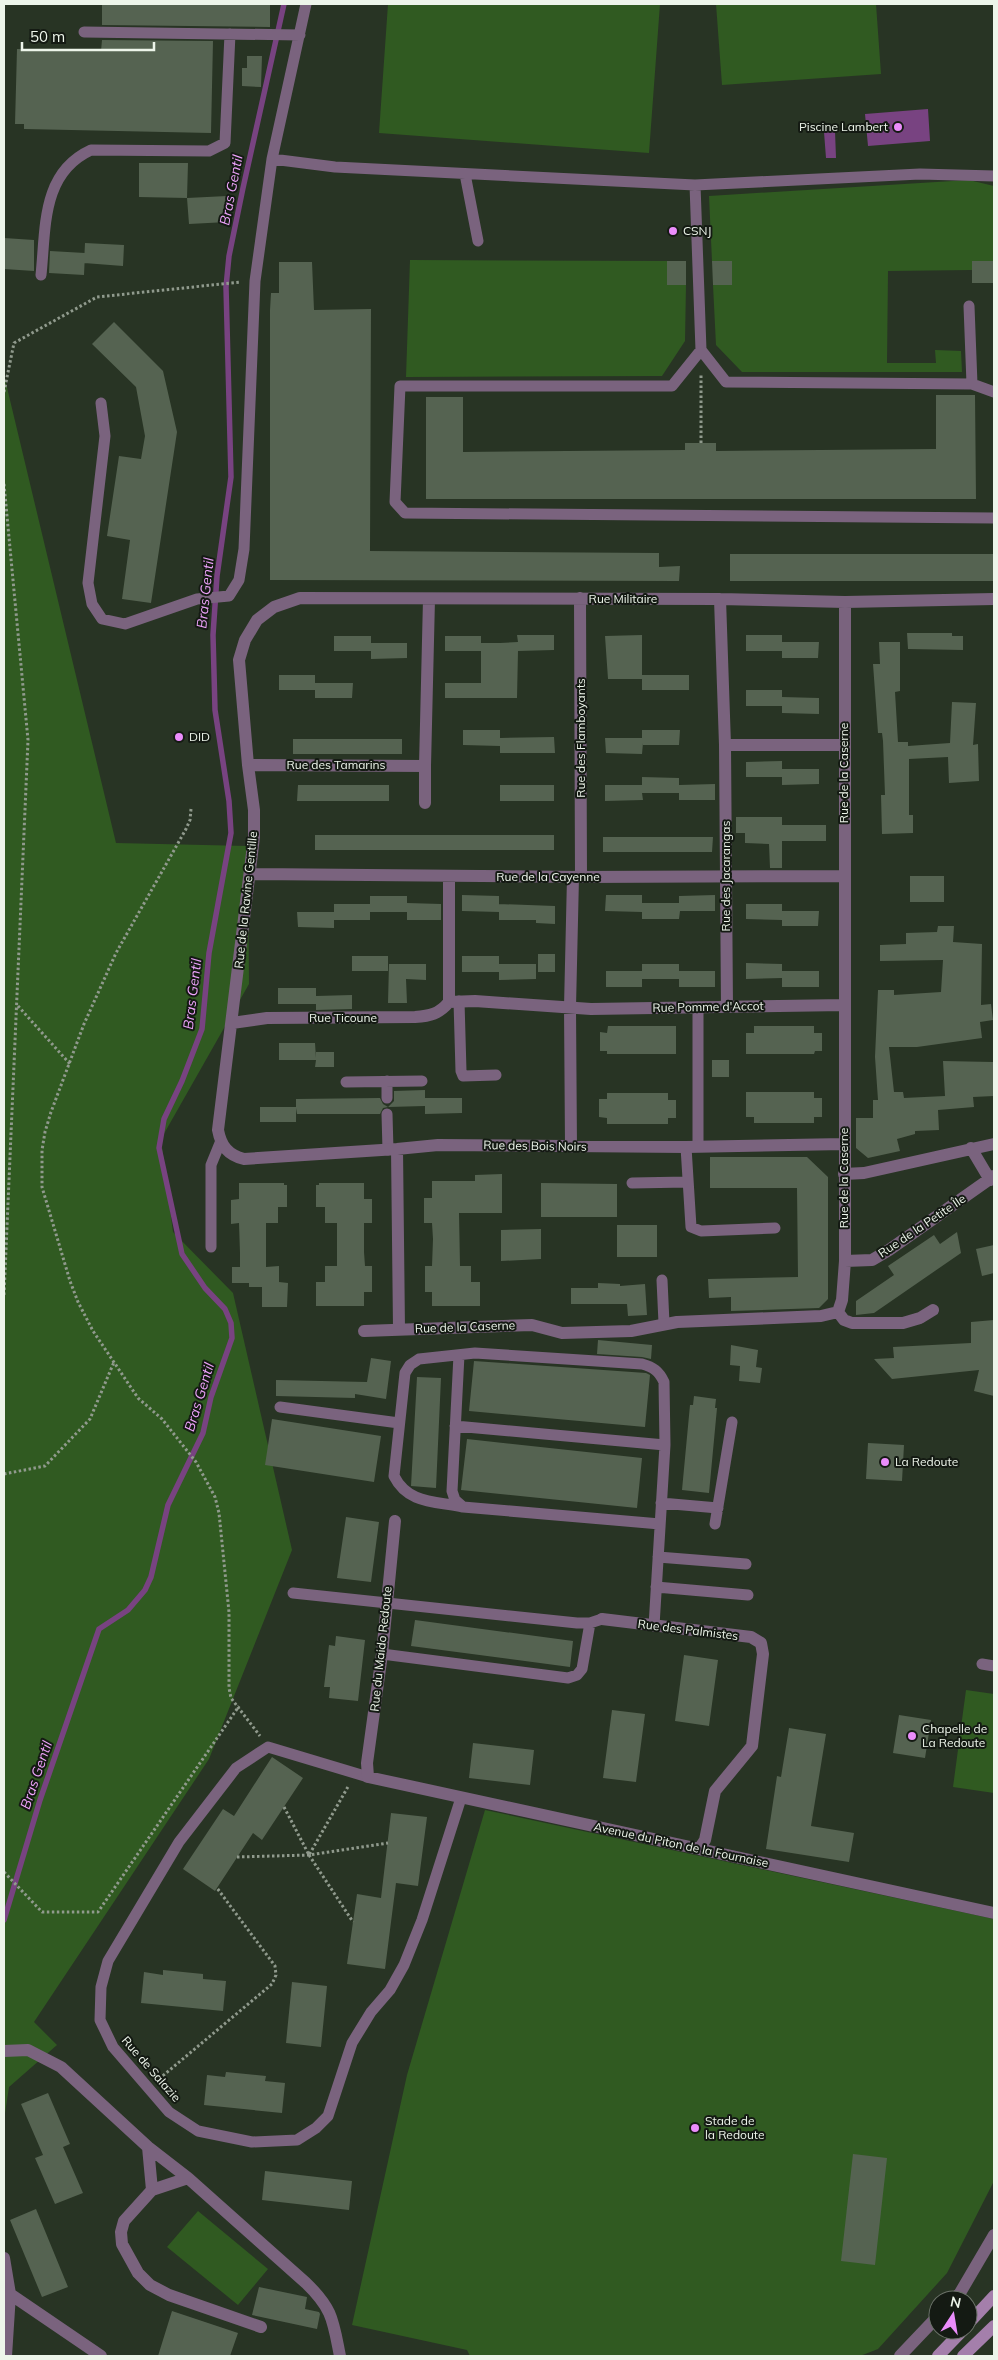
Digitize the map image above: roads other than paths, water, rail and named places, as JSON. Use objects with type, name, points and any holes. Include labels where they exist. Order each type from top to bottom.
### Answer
[{"type":"main road","points":[[978,2313],[994,2296]]},
{"type":"main road","points":[[963,2356],[994,2326]]},
{"type":"main road","points":[[938,2356],[953,2340]]},
{"type":"street","name":"Rue Militaire","points":[[257,620],[274,607],[300,598],[720,599],[845,602],[994,599]]},
{"type":"street","name":"Rue des Flamboyants","points":[[572,1147],[570,1007],[577,877],[580,598]]},
{"type":"street","points":[[425,803],[429,599]]},
{"type":"street","name":"Rue des Jacarangas","points":[[720,599],[725,745],[727,1006]]},
{"type":"street","name":"Rue de la Caserne","points":[[364,1331],[532,1325],[562,1333],[631,1331],[664,1324],[821,1316],[838,1312],[842,1300],[845,1260],[845,602]]},
{"type":"street","name":"Rue de la Ravine Gentille","points":[[225,1147],[218,1130],[251,874],[254,810],[239,660],[245,640],[257,620]]},
{"type":"street","points":[[725,745],[844,745]]},
{"type":"street","name":"Rue des Tamarins","points":[[248,765],[425,766]]},
{"type":"street","name":"Rue de la Cayenne","points":[[251,874],[727,878],[846,876]]},
{"type":"street","points":[[449,876],[454,1002],[570,1007]]},
{"type":"street","name":"Rue Ticoune","points":[[232,1023],[267,1018],[434,1015],[454,1002]]},
{"type":"street","name":"Rue Pomme d'Accot","points":[[570,1007],[845,1005]]},
{"type":"street","name":"Rue des Bois Noirs","points":[[225,1147],[233,1156],[244,1159],[393,1150],[438,1145],[502,1144],[572,1147],[692,1147],[844,1144]]},
{"type":"street","points":[[844,1174],[864,1173],[994,1144]]},
{"type":"street","points":[[972,1148],[992,1178]]},
{"type":"street","name":"Rue de la Caserne","points":[[393,1150],[399,1330]]},
{"type":"street","name":"Rue de la Petite Île","points":[[845,1260],[872,1260],[992,1178]]},
{"type":"street","points":[[838,1312],[844,1320],[852,1323],[903,1323],[920,1318],[933,1310]]},
{"type":"street","name":"Rue du Maido Redoute","points":[[362,1775],[367,1763],[382,1654],[395,1521]]},
{"type":"street","name":"Rue des Palmistes","points":[[596,1621],[750,1637],[761,1643],[762,1654],[752,1746],[715,1791],[705,1840],[699,1849]]},
{"type":"street","name":"Avenue du Piton de la Fournaise","points":[[362,1775],[994,1913]]},
{"type":"street","points":[[4,2051],[28,2050],[61,2067],[148,2146],[188,2178],[321,2297],[332,2315],[340,2356]]},
{"type":"street","points":[[148,2146],[152,2190]]},
{"type":"street","points":[[188,2178],[152,2190],[124,2221],[121,2232],[122,2244],[138,2273],[150,2285],[169,2295],[261,2327]]},
{"type":"street","points":[[961,2290],[994,2235]]},
{"type":"street","points":[[4,2258],[10,2294],[6,2356]]},
{"type":"street","points":[[10,2294],[101,2356]]},
{"type":"street","points":[[900,2356],[928,2327]]},
{"type":"lane","points":[[101,404],[105,436],[88,582],[92,604],[102,619],[125,624],[197,599],[229,596],[240,580],[244,549],[255,281],[272,159],[295,35],[306,4]]},
{"type":"lane","points":[[84,32],[295,35]]},
{"type":"lane","points":[[41,275],[48,209],[54,185],[67,166],[80,155],[91,150],[209,151],[225,143],[230,34]]},
{"type":"lane","points":[[272,159],[335,166],[465,174],[695,185],[920,174],[994,176]]},
{"type":"lane","points":[[465,174],[478,241]]},
{"type":"lane","points":[[695,185],[702,350],[726,382],[972,384],[994,392]]},
{"type":"lane","points":[[969,306],[972,384]]},
{"type":"lane","points":[[702,350],[672,386],[400,386],[395,502],[405,513],[994,518]]},
{"type":"lane","points":[[454,1002],[461,1071],[464,1076],[496,1075]]},
{"type":"lane","points":[[698,1007],[692,1147],[687,1182],[690,1223],[695,1229],[776,1228]]},
{"type":"lane","points":[[387,1081],[387,1098]]},
{"type":"lane","points":[[346,1082],[422,1081]]},
{"type":"lane","points":[[387,1114],[393,1150]]},
{"type":"lane","points":[[211,1247],[212,1165],[225,1147]]},
{"type":"lane","points":[[632,1183],[687,1182]]},
{"type":"lane","points":[[662,1280],[664,1324]]},
{"type":"lane","points":[[654,1626],[665,1445],[664,1382],[660,1373],[652,1367],[642,1364],[475,1353],[419,1359],[410,1365],[405,1373],[398,1423],[394,1476],[400,1488],[412,1497],[463,1507],[660,1524]]},
{"type":"lane","points":[[459,1355],[452,1491],[455,1500],[463,1507]]},
{"type":"lane","points":[[280,1407],[398,1423]]},
{"type":"lane","points":[[716,1524],[732,1422]]},
{"type":"lane","points":[[455,1426],[665,1445]]},
{"type":"lane","points":[[661,1503],[718,1508]]},
{"type":"lane","points":[[658,1557],[746,1564]]},
{"type":"lane","points":[[656,1587],[748,1596]]},
{"type":"lane","points":[[293,1592],[596,1621],[582,1669],[577,1675],[568,1678],[382,1654]]},
{"type":"lane","points":[[982,1664],[994,1666]]},
{"type":"lane","name":"Rue de Salazie","points":[[362,1775],[302,1755],[268,1747],[236,1768],[179,1842],[108,1961],[101,1987],[100,2020],[113,2047],[169,2112],[198,2131],[252,2142],[297,2140],[316,2128],[328,2116],[352,2043],[370,2012],[390,1990],[404,1965],[422,1920],[461,1798]]},
{"type":"waterway","name":"Bras Gentil","points":[[4,1920],[40,1800],[99,1629],[128,1610],[145,1590],[151,1577],[168,1505],[203,1433],[211,1397],[232,1338],[231,1323],[225,1309],[205,1288],[182,1254],[159,1148],[164,1119],[182,1081],[202,1029],[209,953],[231,833],[229,801],[215,710],[213,635],[217,576],[231,477],[226,287],[229,256],[284,4]]},
{"type":"place","name":"Piscine Lambert","points":[[898,127]]},
{"type":"place","name":"CSNJ","points":[[673,231]]},
{"type":"place","name":"DID","points":[[179,737]]},
{"type":"place","name":"La Redoute","points":[[885,1462]]},
{"type":"place","name":"Chapelle de La Redoute","points":[[912,1736]]},
{"type":"place","name":"Stade de la Redoute","points":[[695,2128]]}]
